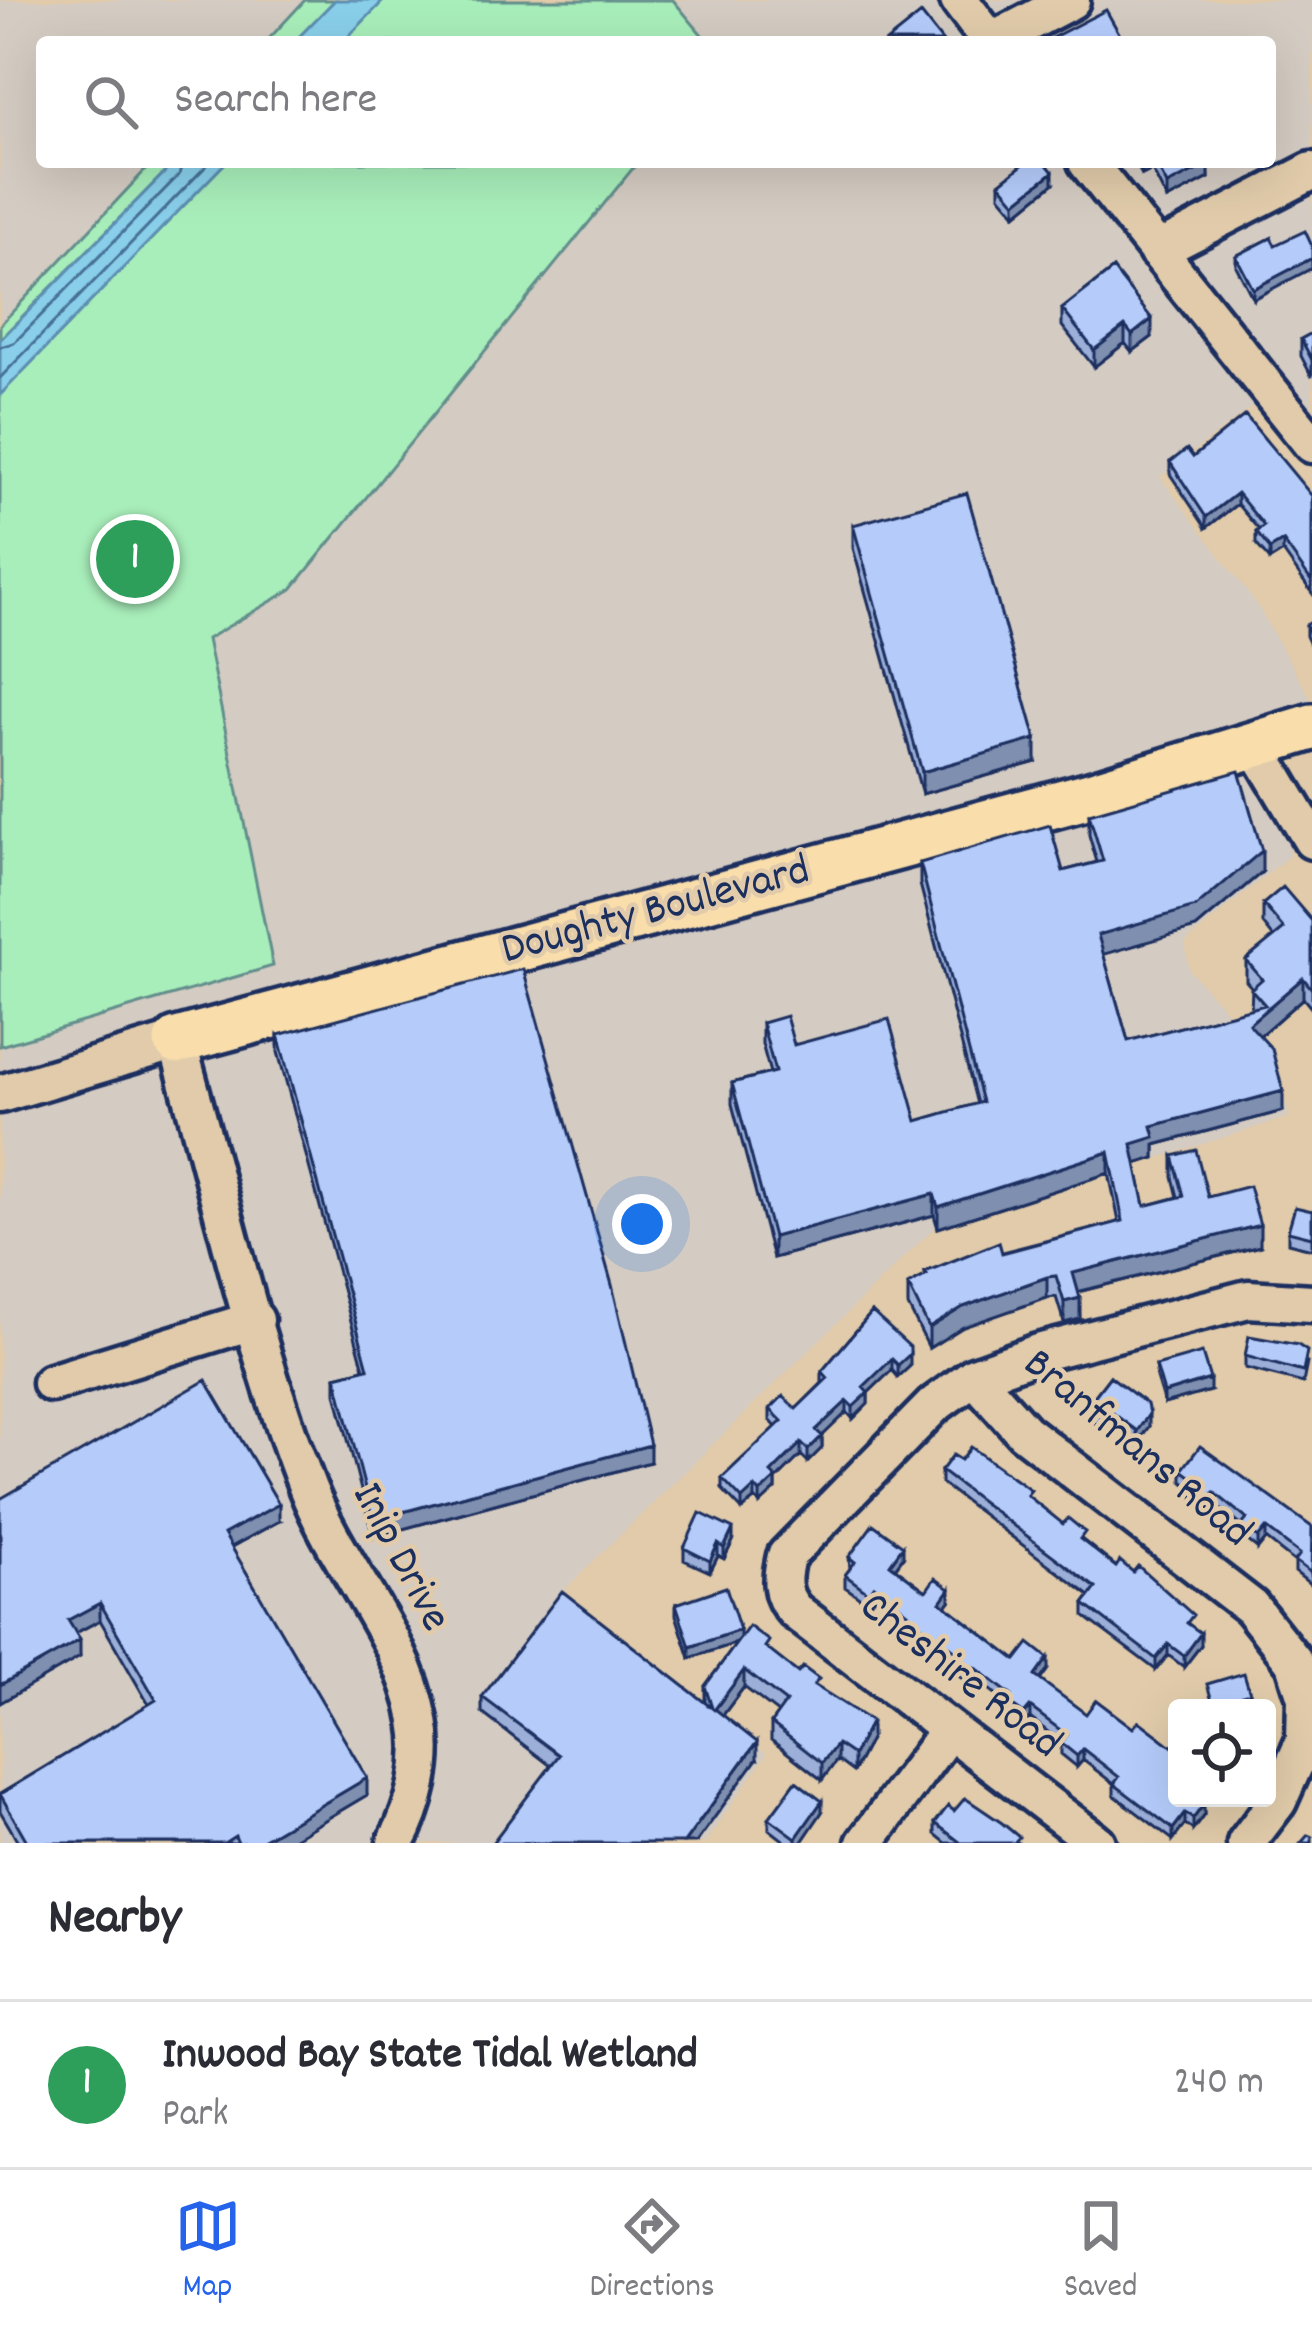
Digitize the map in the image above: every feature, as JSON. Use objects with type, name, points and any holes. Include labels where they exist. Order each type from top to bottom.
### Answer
[{"type":"main road","name":"Doughty Boulevard","points":[[177,1041],[1312,727]]},
{"type":"street","points":[[958,0],[986,36]]},
{"type":"street","points":[[1002,36],[1071,0]]},
{"type":"street","points":[[1092,168],[1312,444]]},
{"type":"street","points":[[1157,251],[1312,171]]},
{"type":"street","points":[[1256,746],[1312,840]]},
{"type":"street","name":"Doughty Boulevard","points":[[0,1094],[177,1041]]},
{"type":"street","name":"Inip Drive","points":[[177,1041],[255,1320],[311,1497],[401,1662],[420,1722],[422,1767],[408,1820],[396,1843]]},
{"type":"street","points":[[974,1376],[1038,1353],[1248,1299],[1312,1303]]},
{"type":"street","points":[[51,1383],[255,1320]]},
{"type":"street","name":"Cheshire Road","points":[[974,1376],[934,1405],[792,1546],[782,1575],[785,1601],[1097,1843]]},
{"type":"street","name":"Branfmans Road","points":[[974,1376],[1024,1432],[1251,1607],[1295,1663],[1306,1698],[1305,1740],[1278,1801],[1246,1843]]},
{"type":"street","points":[[865,1843],[949,1730]]},
{"type":"shaded area","points":[[0,0],[305,0],[271,36],[36,36],[36,168],[147,168],[0,325]]},
{"type":"shaded area","points":[[673,0],[1312,0],[1312,458],[1266,396],[1160,477],[1257,605],[1312,701],[1312,730],[1264,747],[1289,795],[1289,856],[1185,943],[1189,970],[1277,1066],[1289,1117],[933,1229],[558,1596],[767,1754],[705,1843],[0,1843],[0,1046],[273,966],[206,639],[292,589],[633,168],[1276,168],[1276,36],[703,36]]},
{"type":"green space","points":[[305,0],[335,0],[300,36],[272,36]]},
{"type":"green space","points":[[384,0],[673,0],[703,36],[349,36]]},
{"type":"green space","points":[[147,168],[169,168],[0,339],[0,325]]},
{"type":"green space","points":[[220,168],[633,168],[292,589],[207,639],[273,966],[0,1046],[0,395]]},
{"type":"water","points":[[335,0],[384,0],[349,36],[300,36]]},
{"type":"water","points":[[169,168],[220,168],[0,395],[0,340]]},
{"type":"building","points":[[1106,10],[1121,36],[1056,36]]},
{"type":"building","points":[[921,14],[938,36],[894,36]]},
{"type":"building","points":[[1019,168],[1050,168],[1053,172],[1016,202],[1000,183]]},
{"type":"building","points":[[1158,168],[1201,168],[1167,185]]},
{"type":"building","points":[[1305,231],[1312,258],[1253,289],[1236,256],[1271,238],[1275,245]]},
{"type":"building","points":[[1113,269],[1152,319],[1132,335],[1125,326],[1094,350],[1062,309]]},
{"type":"building","points":[[1312,333],[1312,360],[1301,339]]},
{"type":"building","points":[[1245,415],[1312,496],[1312,582],[1283,541],[1270,549],[1256,532],[1264,526],[1237,493],[1206,517],[1170,462],[1187,449],[1193,457]]},
{"type":"building","points":[[967,493],[1036,739],[922,772],[853,525]]},
{"type":"building","points":[[1239,771],[1262,851],[1196,907],[1098,935],[1128,1041],[1265,1005],[1251,989],[1262,979],[1246,960],[1284,929],[1263,904],[1283,887],[1312,921],[1312,989],[1303,978],[1249,1024],[1272,1049],[1283,1091],[1152,1126],[1155,1137],[1132,1144],[1145,1206],[1184,1196],[1173,1156],[1196,1150],[1208,1197],[1249,1186],[1260,1225],[1073,1273],[1080,1298],[1064,1302],[1056,1276],[1047,1277],[963,1307],[929,1328],[908,1285],[925,1272],[999,1242],[1002,1253],[1123,1221],[1109,1152],[938,1207],[934,1194],[773,1237],[732,1083],[775,1072],[762,1023],[786,1016],[794,1045],[889,1019],[917,1121],[982,1102],[920,863],[1050,825],[1063,871],[1103,861],[1089,814]]},
{"type":"building","points":[[523,969],[612,1285],[650,1445],[373,1520],[336,1376],[368,1368],[278,1035]]},
{"type":"building","points":[[1295,1207],[1312,1211],[1312,1237],[1288,1231]]},
{"type":"building","points":[[872,1312],[910,1347],[910,1354],[898,1365],[892,1359],[863,1387],[868,1393],[853,1407],[847,1401],[816,1430],[822,1436],[808,1450],[801,1443],[771,1473],[776,1478],[760,1493],[755,1487],[742,1499],[722,1478],[782,1421],[770,1409],[783,1396],[796,1409],[828,1378],[822,1371]]},
{"type":"building","points":[[1249,1336],[1307,1351],[1303,1372],[1245,1356]]},
{"type":"building","points":[[1202,1353],[1210,1379],[1164,1393],[1156,1366]]},
{"type":"building","points":[[1110,1376],[1147,1404],[1149,1414],[1137,1431],[1110,1411],[1104,1418],[1087,1406]]},
{"type":"building","points":[[206,1380],[279,1504],[224,1534],[367,1778],[257,1843],[238,1843],[235,1836],[224,1843],[28,1843],[0,1794],[156,1700],[100,1603],[68,1620],[80,1640],[0,1685],[0,1499]]},
{"type":"building","points":[[1200,1446],[1312,1527],[1311,1573],[1295,1561],[1300,1554],[1266,1528],[1258,1538],[1242,1525],[1247,1519],[1214,1492],[1209,1498],[1193,1486],[1197,1481],[1182,1470]]},
{"type":"building","points":[[971,1447],[1031,1490],[1027,1495],[1063,1524],[1068,1518],[1085,1532],[1080,1539],[1116,1567],[1120,1561],[1133,1572],[1138,1566],[1193,1615],[1187,1623],[1201,1633],[1184,1656],[1168,1644],[1156,1659],[1084,1604],[1096,1588],[941,1471],[953,1455],[961,1460]]},
{"type":"building","points":[[700,1513],[733,1529],[724,1548],[718,1544],[710,1561],[684,1548]]},
{"type":"building","points":[[873,1524],[903,1546],[890,1564],[926,1591],[935,1578],[950,1589],[941,1602],[1016,1660],[1029,1643],[1048,1658],[1035,1676],[1086,1714],[1096,1700],[1133,1728],[1139,1721],[1168,1743],[1168,1807],[1202,1807],[1193,1819],[1185,1813],[1173,1829],[1114,1784],[1119,1777],[1083,1749],[1077,1756],[1061,1743],[1067,1735],[1030,1707],[1024,1714],[1007,1702],[1012,1696],[975,1667],[970,1673],[954,1661],[960,1654],[922,1626],[918,1632],[902,1620],[908,1612],[874,1586],[869,1593],[845,1575],[855,1562],[849,1557]]},
{"type":"building","points":[[726,1587],[740,1630],[690,1647],[676,1604]]},
{"type":"building","points":[[562,1591],[712,1708],[705,1686],[749,1626],[769,1641],[765,1647],[798,1673],[803,1667],[819,1679],[814,1685],[871,1721],[853,1755],[837,1744],[822,1763],[771,1723],[786,1702],[744,1670],[715,1709],[757,1742],[684,1843],[492,1843],[559,1755],[482,1697]]},
{"type":"building","points":[[1244,1673],[1250,1693],[1242,1695],[1243,1699],[1211,1699],[1207,1684]]},
{"type":"building","points":[[796,1781],[822,1801],[796,1838],[769,1818]]},
{"type":"building","points":[[965,1798],[1019,1837],[1014,1843],[961,1843],[935,1823],[948,1806],[954,1811]]},
{"type":"place","name":"Inwood Bay State Tidal Wetland","points":[[135,559]]}]
